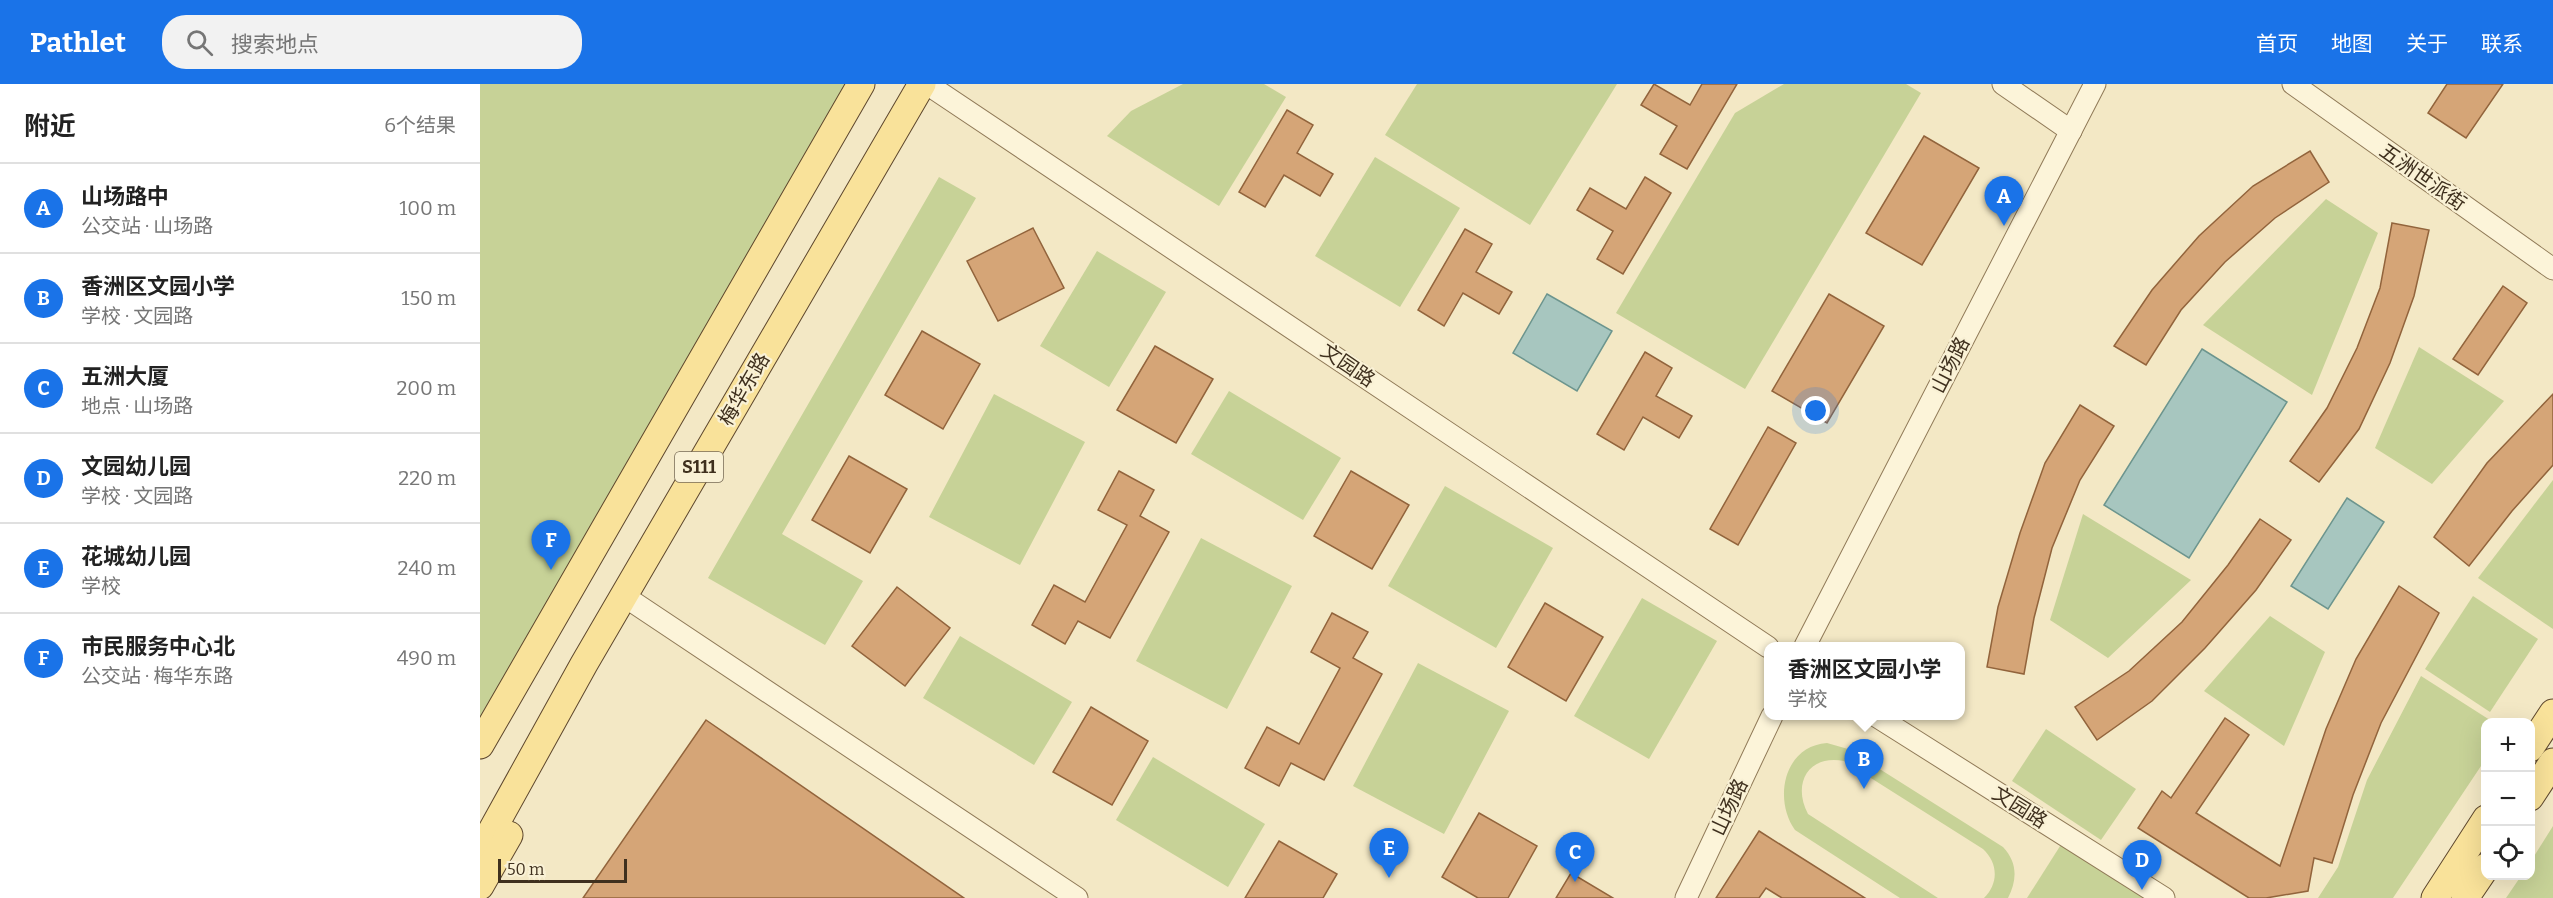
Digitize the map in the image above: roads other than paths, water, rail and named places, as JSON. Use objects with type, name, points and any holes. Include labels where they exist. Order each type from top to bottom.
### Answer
[{"type":"main road","name":"S111","points":[[480,745],[861,84]]},
{"type":"main road","name":"梅华东路","points":[[480,852],[584,664],[922,84]]},
{"type":"main road","points":[[480,715],[533,653]]},
{"type":"main road","points":[[480,886],[554,755],[566,728],[584,664]]},
{"type":"main road","points":[[2535,740],[2553,713]]},
{"type":"main road","points":[[2535,789],[2553,762]]},
{"type":"main road","points":[[2435,898],[2481,826]]},
{"type":"main road","points":[[2465,898],[2481,874]]},
{"type":"street","name":"文园路","points":[[927,84],[1764,643]]},
{"type":"street","points":[[2003,84],[2071,130]]},
{"type":"street","name":"山场路","points":[[1807,642],[2095,84]]},
{"type":"street","name":"五洲世派街","points":[[2293,84],[2553,269]]},
{"type":"street","points":[[624,596],[1077,898]]},
{"type":"street","name":"山场路","points":[[1686,898],[1770,720]]},
{"type":"street","name":"文园路","points":[[1881,720],[2164,898]]},
{"type":"water","points":[[1547,294],[1612,331],[1577,391],[1513,353]]},
{"type":"water","points":[[2202,349],[2287,402],[2189,558],[2104,505]]},
{"type":"water","points":[[2347,498],[2384,522],[2328,609],[2291,586]]},
{"type":"place","name":"山场路中","points":[[2004,226]]},
{"type":"place","name":"市民服务中心北","points":[[551,570]]},
{"type":"place","name":"香洲区文园小学","points":[[1864,789]]},
{"type":"place","name":"花城幼儿园","points":[[1389,878]]},
{"type":"place","name":"五洲大厦","points":[[1575,882]]},
{"type":"place","name":"文园幼儿园","points":[[2142,890]]}]
